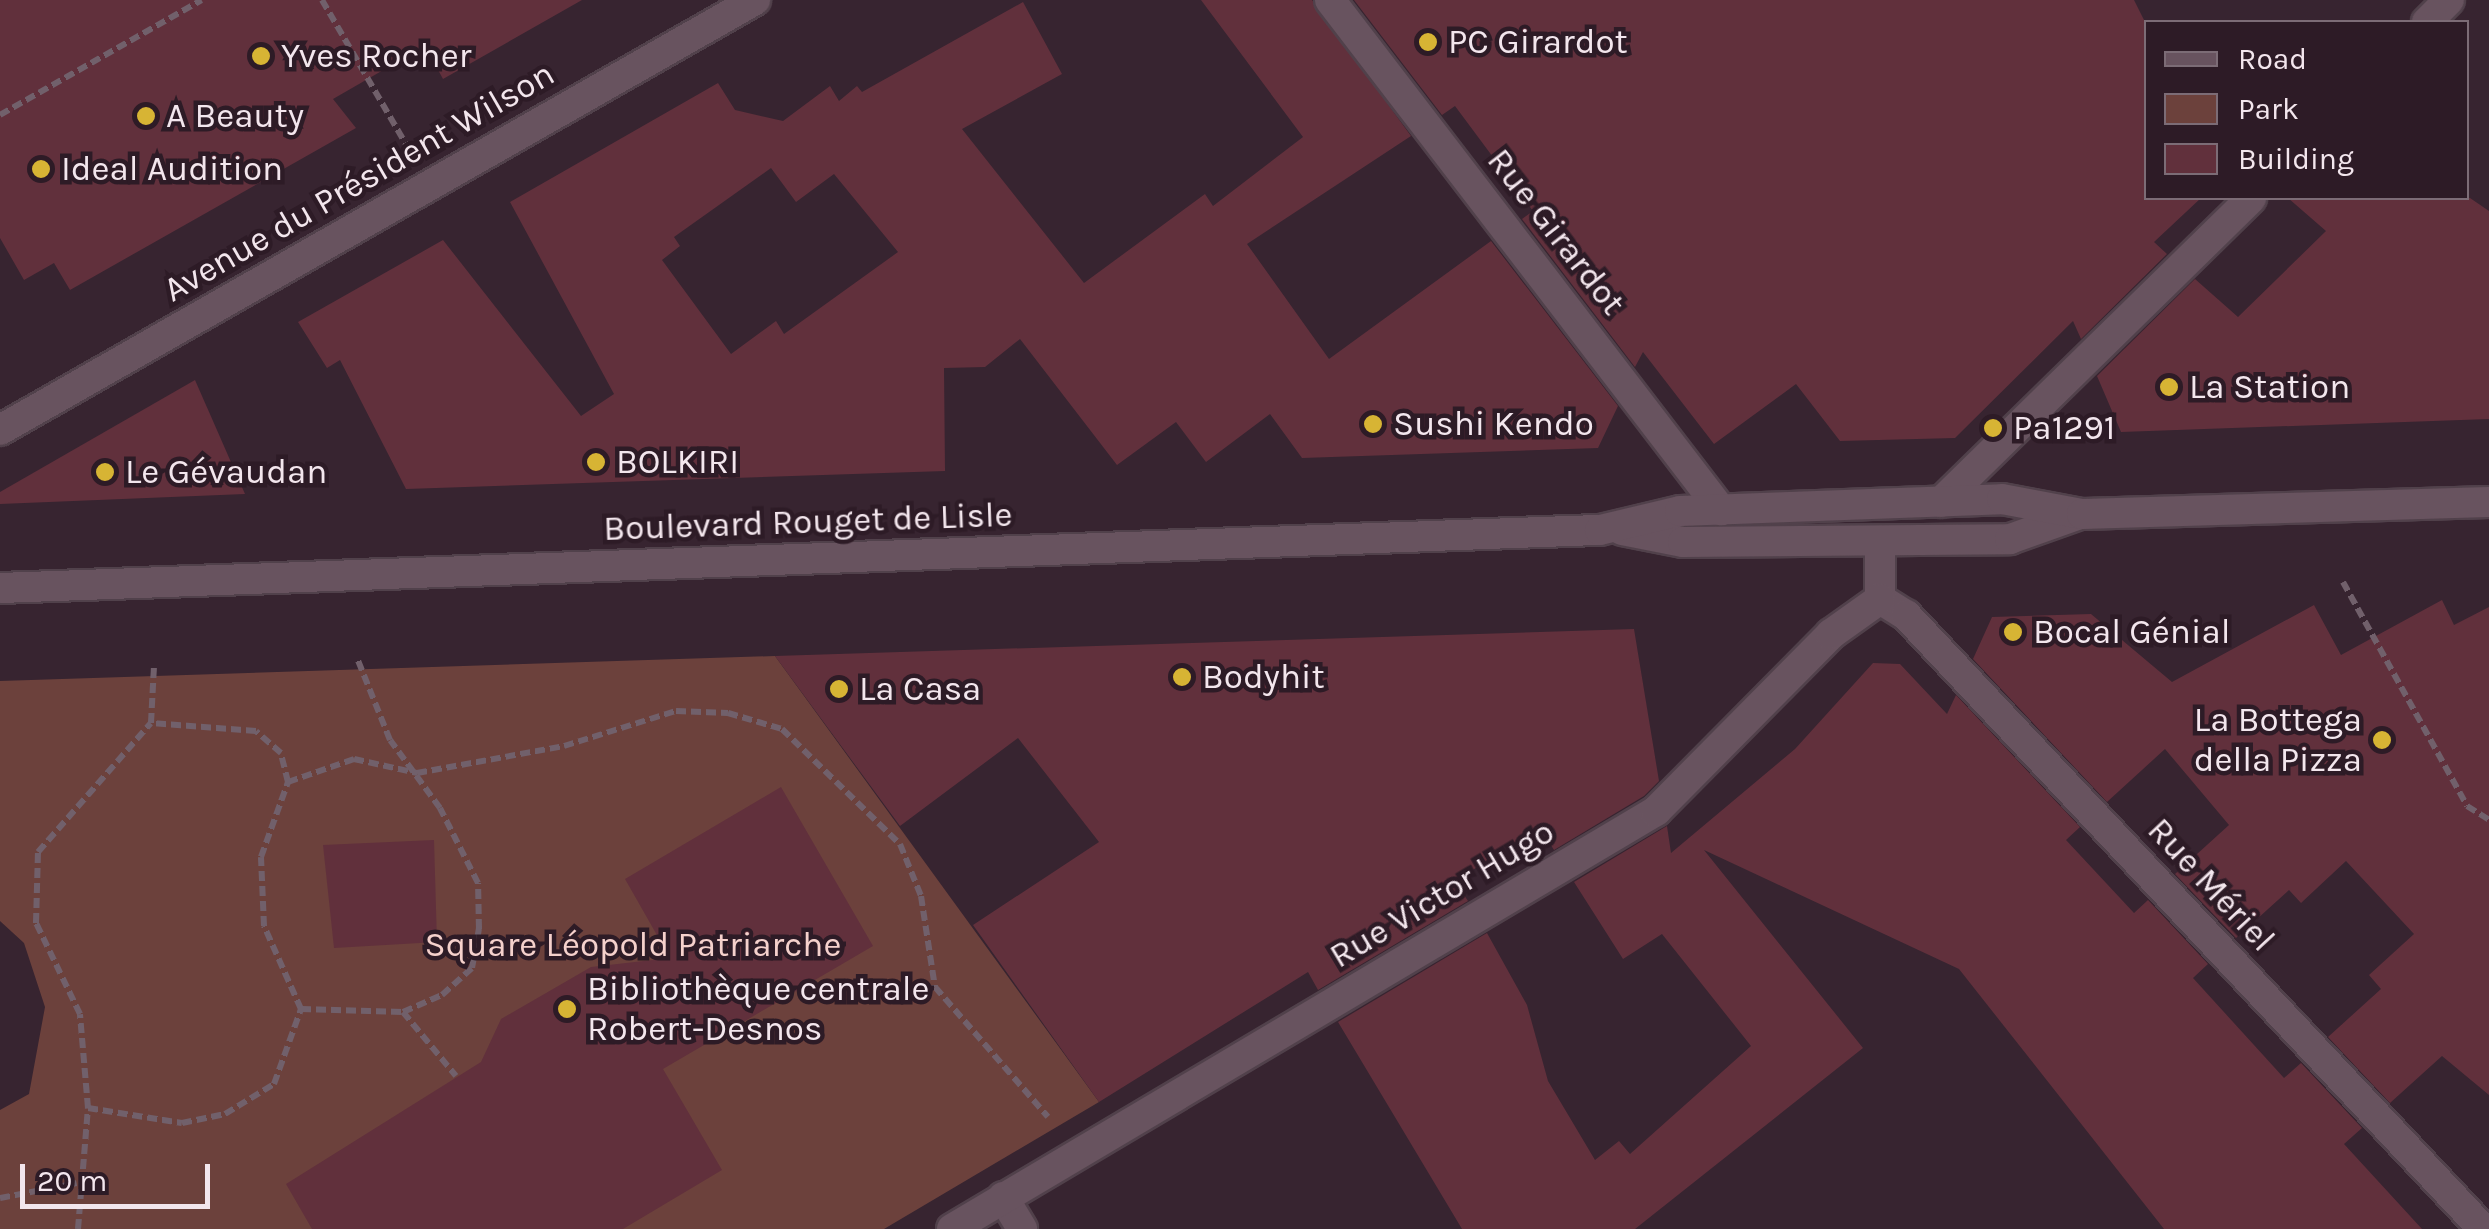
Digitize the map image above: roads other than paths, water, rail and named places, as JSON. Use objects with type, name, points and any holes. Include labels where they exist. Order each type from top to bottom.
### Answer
[{"type":"street","name":"Avenue du Président Wilson","points":[[0,430],[755,0]]},
{"type":"street","name":"Rue Girardot","points":[[1330,0],[1721,510]]},
{"type":"street","points":[[2429,20],[2450,0]]},
{"type":"street","points":[[1942,502],[2249,200]]},
{"type":"street","name":"Boulevard Rouget de Lisle","points":[[0,588],[1619,529],[1721,510],[2002,499],[2082,514],[2489,502]]},
{"type":"street","name":"Boulevard Rouget de Lisle","points":[[1619,529],[1683,542],[2010,539],[2082,514]]},
{"type":"street","points":[[1880,542],[1880,598]]},
{"type":"street","name":"Rue Victor Hugo","points":[[952,1229],[1656,811],[1830,634],[1880,598]]},
{"type":"street","name":"Rue Mériel","points":[[1880,598],[1906,616],[2483,1229]]},
{"type":"street","points":[[1003,1197],[1022,1229]]},
{"type":"place","name":"PC Girardot","points":[[1428,42]]},
{"type":"place","name":"Yves Rocher","points":[[261,56]]},
{"type":"place","name":"A Beauty","points":[[146,116]]},
{"type":"place","name":"Ideal Audition","points":[[41,169]]},
{"type":"place","name":"La Station","points":[[2169,387]]},
{"type":"place","name":"Sushi Kendo","points":[[1373,424]]},
{"type":"place","name":"Pa1291","points":[[1993,428]]},
{"type":"place","name":"BOLKIRI","points":[[596,462]]},
{"type":"place","name":"Le Gévaudan","points":[[105,472]]},
{"type":"place","name":"Bocal Génial","points":[[2013,632]]},
{"type":"place","name":"Bodyhit","points":[[1182,677]]},
{"type":"place","name":"La Casa","points":[[839,689]]},
{"type":"place","name":"La Bottega della Pizza","points":[[2382,740]]},
{"type":"place","name":"Bibliothèque centrale Robert-Desnos","points":[[567,1009]]},
{"type":"park label","name":"Square Léopold Patriarche","points":[[633,945]]}]
